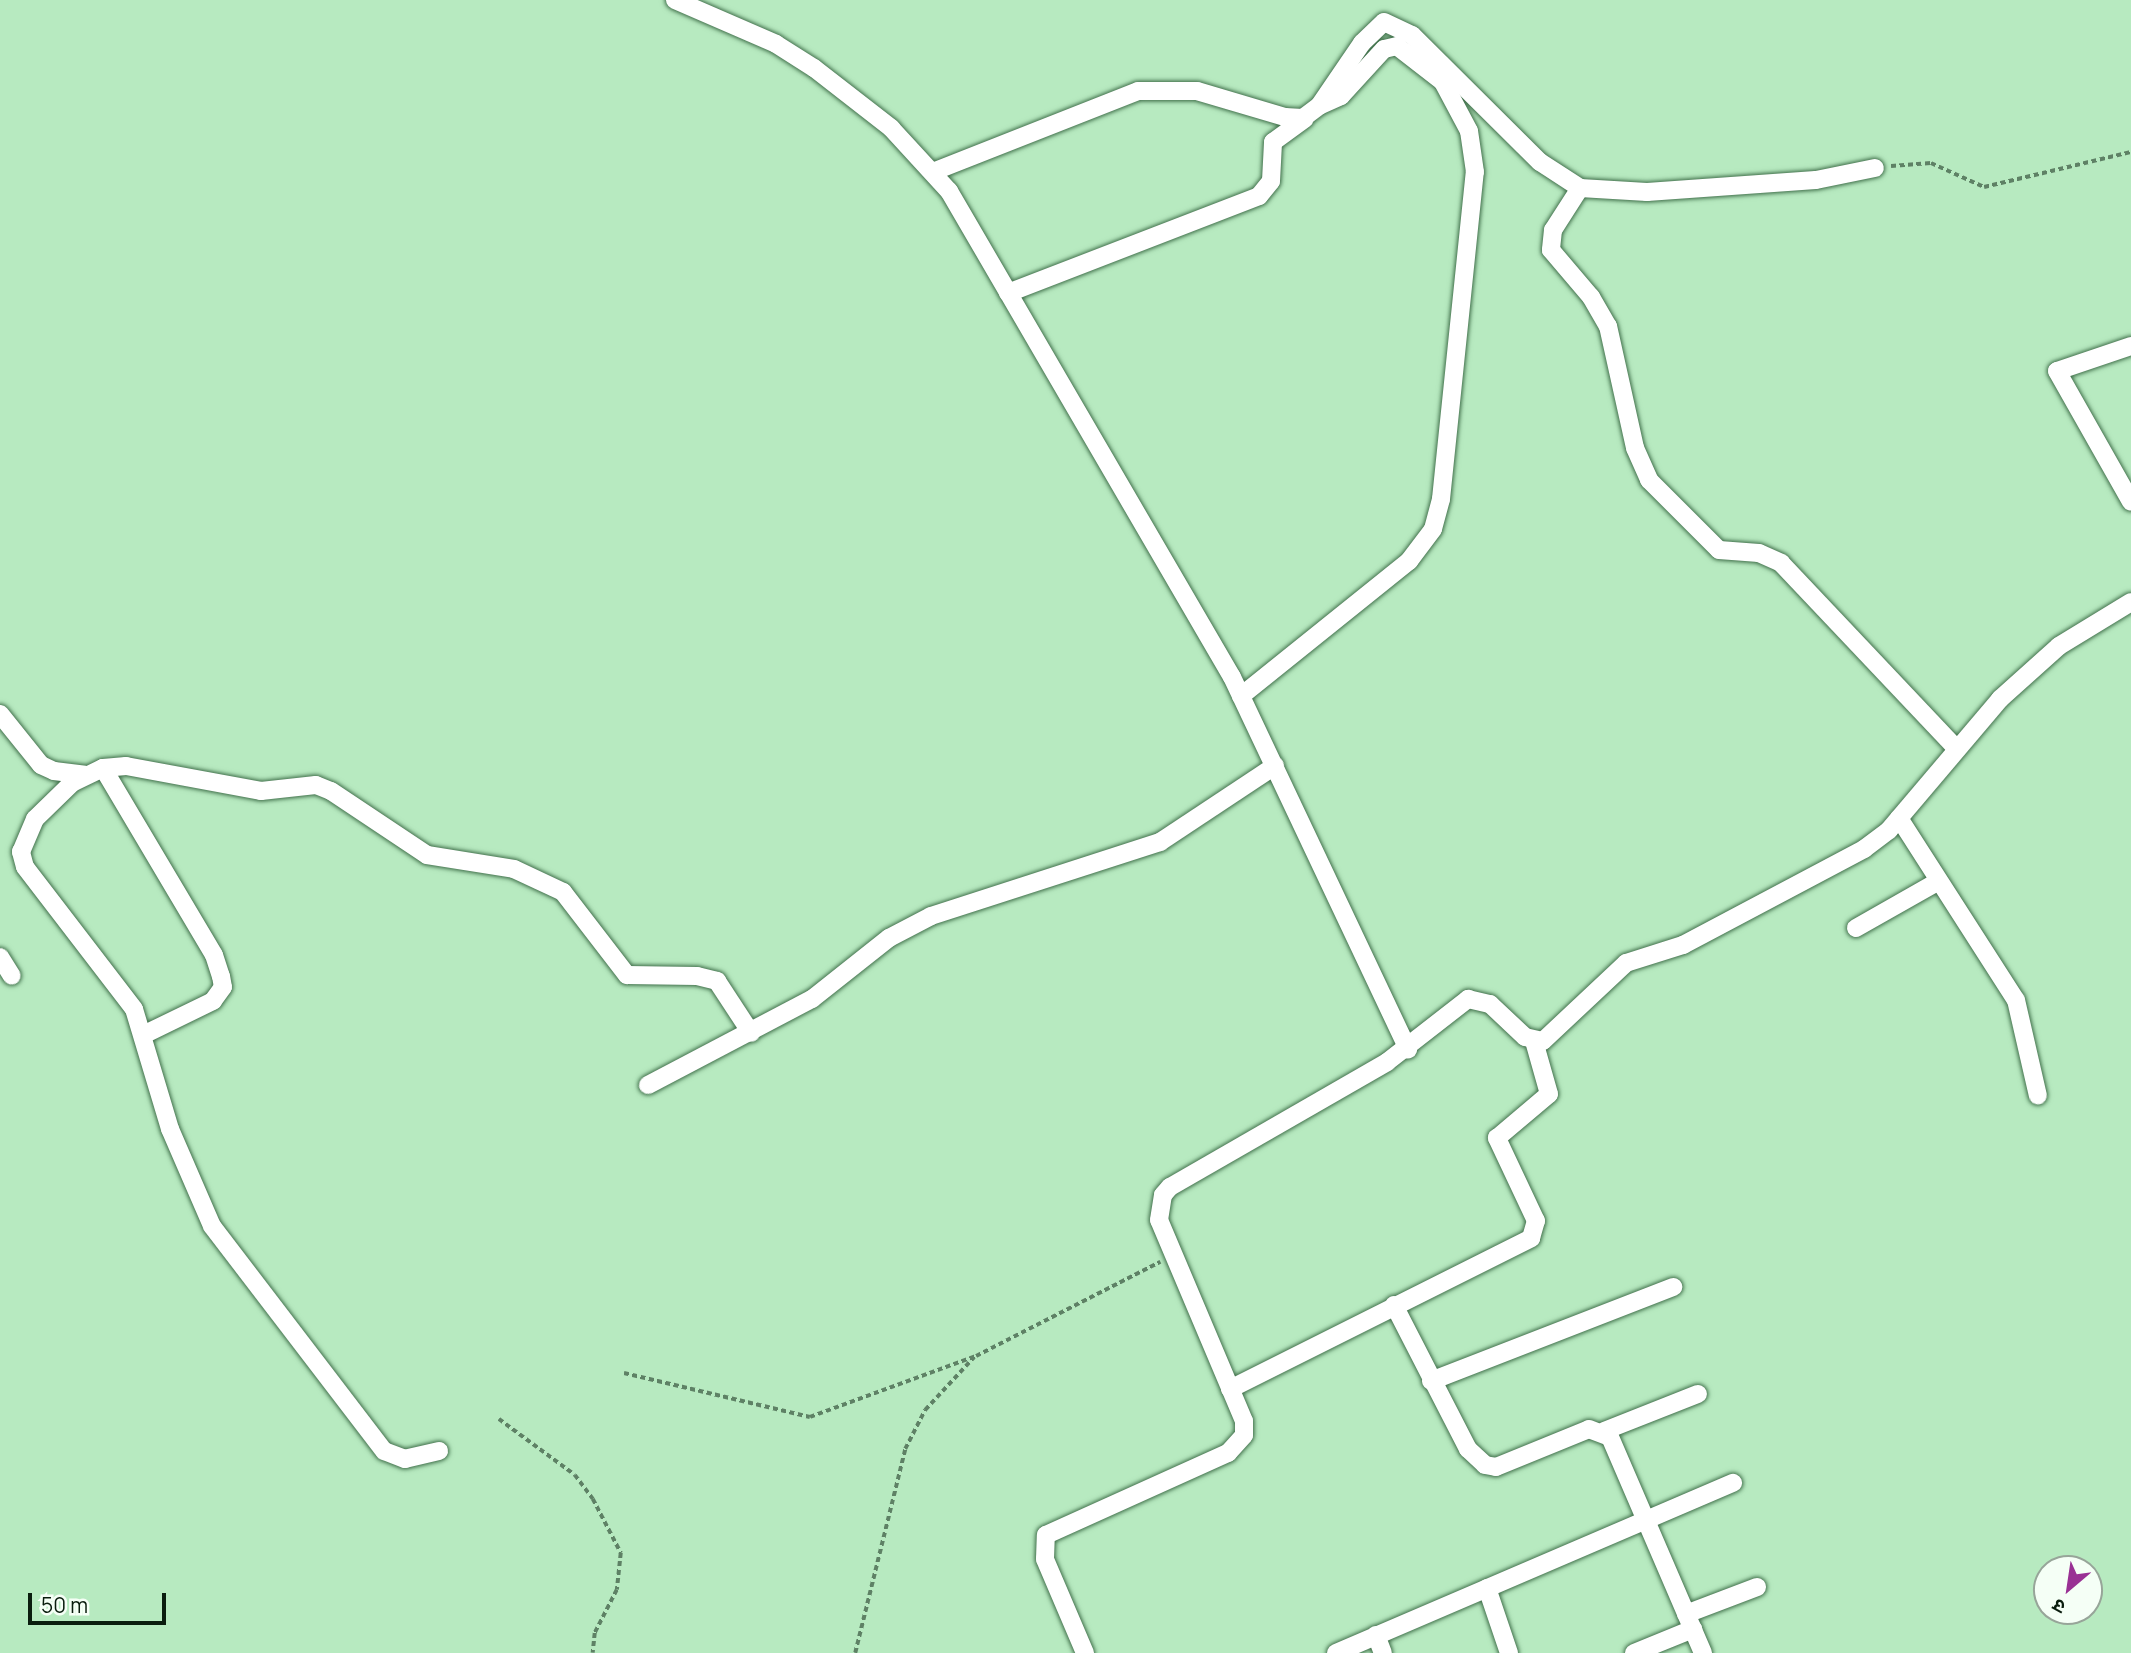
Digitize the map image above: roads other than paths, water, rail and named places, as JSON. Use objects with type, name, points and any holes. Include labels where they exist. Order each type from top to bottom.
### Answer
[{"type":"street","points":[[675,0],[796,55],[891,128],[935,172],[1241,696],[1408,1049]]},
{"type":"street","points":[[935,172],[1138,91],[1197,91],[1285,117],[1315,111],[1372,30],[1384,22],[1412,35],[1540,162],[1580,188],[1647,192],[1816,180],[1875,168]]},
{"type":"street","points":[[1008,293],[1259,196],[1271,181],[1273,142],[1315,111],[1341,96],[1384,49],[1397,46],[1443,82],[1469,131],[1475,172],[1441,499],[1433,529],[1409,561],[1241,696]]},
{"type":"street","points":[[1580,188],[1553,230],[1551,250],[1591,297],[1608,326],[1635,448],[1649,480],[1719,550],[1759,553],[1781,564],[1955,748]]},
{"type":"street","points":[[2131,346],[2057,371],[2131,502]]},
{"type":"street","points":[[1534,1041],[1552,1036],[1626,963],[1709,932],[1864,849],[1899,818],[1955,748],[2000,699],[2059,646],[2131,602]]},
{"type":"street","points":[[0,714],[41,765],[54,771],[85,775]]},
{"type":"street","points":[[439,1451],[405,1459],[384,1451],[212,1226],[170,1129],[144,1035],[134,1009],[33,881],[21,852],[35,819],[85,775],[103,768],[126,766],[261,791],[316,785],[331,791],[427,855],[513,869],[563,892],[627,975],[697,976],[717,981],[751,1033]]},
{"type":"street","points":[[648,1084],[751,1033],[812,999],[889,939],[931,916],[1160,842],[1200,820],[1275,766]]},
{"type":"street","points":[[103,768],[214,955],[223,987],[213,1001],[144,1035]]},
{"type":"street","points":[[1899,818],[1937,882],[2016,1000],[2038,1096]]},
{"type":"street","points":[[1856,928],[1937,882]]},
{"type":"street","points":[[0,957],[12,976]]},
{"type":"street","points":[[1085,1653],[1045,1559],[1046,1535],[1228,1453],[1244,1434],[1244,1421],[1230,1389],[1159,1220],[1163,1195],[1170,1187],[1408,1049],[1468,999],[1490,1004],[1534,1041],[1549,1094],[1500,1130],[1497,1138],[1536,1220],[1535,1230],[1522,1243],[1230,1389]]},
{"type":"street","points":[[1431,1381],[1673,1287]]},
{"type":"street","points":[[1394,1305],[1468,1449],[1485,1465],[1496,1467],[1588,1429],[1604,1431],[1699,1394]]},
{"type":"street","points":[[1604,1431],[1610,1437],[1703,1653]]},
{"type":"street","points":[[1336,1653],[1733,1483]]},
{"type":"street","points":[[1634,1653],[1689,1621],[1757,1587]]},
{"type":"street","points":[[1487,1588],[1509,1653]]},
{"type":"street","points":[[1376,1635],[1382,1653]]}]
